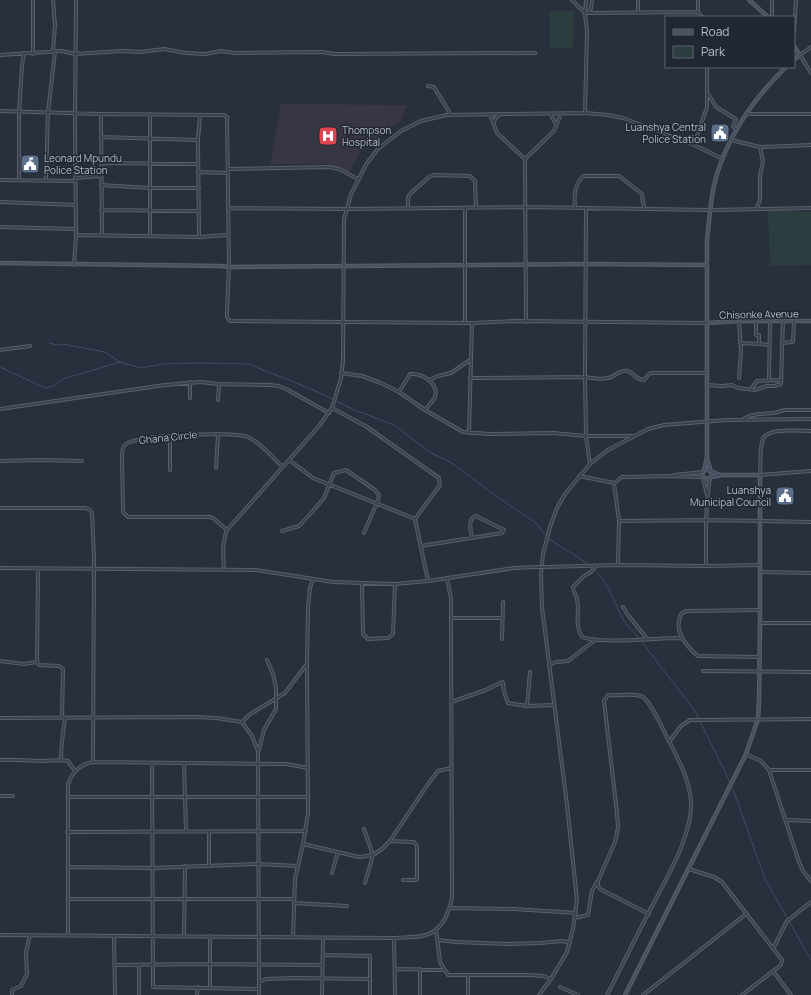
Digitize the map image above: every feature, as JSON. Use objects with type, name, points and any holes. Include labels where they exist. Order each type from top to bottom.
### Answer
[{"type":"main road","points":[[750,0],[767,16]]},
{"type":"main road","points":[[795,47],[800,54],[795,59]]},
{"type":"main road","points":[[625,995],[746,754],[758,719],[760,657],[760,475],[723,475],[706,479],[703,477],[706,457],[706,265],[710,210],[717,175],[723,159],[736,130],[746,114],[763,90],[785,68]]},
{"type":"main road","points":[[0,262],[74,265],[229,267],[526,266],[586,264],[706,265]]},
{"type":"main road","name":"Chisonke Avenue","points":[[707,323],[783,320],[811,321]]},
{"type":"main road","points":[[706,457],[712,475],[710,477]]},
{"type":"main road","points":[[704,471],[710,471],[723,475]]},
{"type":"street","points":[[32,0],[33,54]]},
{"type":"street","points":[[46,180],[48,112],[54,52],[55,25],[53,0]]},
{"type":"street","points":[[74,265],[76,235],[76,0]]},
{"type":"street","points":[[572,0],[587,13],[698,12]]},
{"type":"street","points":[[584,113],[587,13],[586,0]]},
{"type":"street","points":[[587,13],[591,8],[592,0]]},
{"type":"street","points":[[638,0],[638,12]]},
{"type":"street","points":[[698,0],[698,12],[701,16]]},
{"type":"street","points":[[772,0],[772,16]]},
{"type":"street","points":[[795,16],[796,0]]},
{"type":"street","points":[[811,47],[800,54],[811,73]]},
{"type":"street","points":[[0,56],[24,53],[33,54],[54,52],[75,54],[122,51],[140,52],[164,49],[199,54],[221,51],[242,53],[535,53]]},
{"type":"street","points":[[19,180],[19,112],[24,53]]},
{"type":"street","points":[[694,145],[706,112],[707,68]]},
{"type":"street","points":[[428,86],[434,87],[438,92],[451,115]]},
{"type":"street","points":[[707,92],[716,107],[736,119],[733,126],[736,130]]},
{"type":"street","points":[[0,111],[224,115],[227,117],[229,267],[227,317],[230,321],[707,323]]},
{"type":"street","points":[[224,569],[223,549],[227,530],[319,426],[332,408],[343,361],[344,219],[351,194],[358,179],[371,157],[391,138],[401,131],[421,122],[451,115],[584,113],[622,118],[694,145],[723,159]]},
{"type":"street","points":[[101,114],[102,235]]},
{"type":"street","points":[[150,114],[150,236]]},
{"type":"street","points":[[490,114],[495,130],[525,160],[526,322]]},
{"type":"street","points":[[494,124],[495,119],[500,114]]},
{"type":"street","points":[[550,114],[556,124]]},
{"type":"street","points":[[525,160],[554,131],[561,114]]},
{"type":"street","points":[[746,114],[811,114]]},
{"type":"street","points":[[199,237],[198,140],[200,115]]},
{"type":"street","points":[[101,137],[198,140]]},
{"type":"street","points":[[731,140],[760,147],[811,145]]},
{"type":"street","points":[[757,208],[760,200],[760,176],[763,161],[760,147]]},
{"type":"street","points":[[102,163],[198,164]]},
{"type":"street","points":[[228,169],[329,167],[339,169],[358,179]]},
{"type":"street","points":[[198,172],[228,173]]},
{"type":"street","points":[[408,208],[408,198],[410,194],[420,184],[434,175],[466,176],[473,178],[475,181],[476,208]]},
{"type":"street","points":[[75,178],[101,176]]},
{"type":"street","points":[[575,209],[574,190],[583,176],[617,176],[642,194],[644,209]]},
{"type":"street","points":[[0,180],[75,181]]},
{"type":"street","points":[[101,185],[150,188],[199,188]]},
{"type":"street","points":[[0,202],[76,205]]},
{"type":"street","points":[[228,211],[229,208],[526,208],[710,210],[811,208]]},
{"type":"street","points":[[465,208],[465,323]]},
{"type":"street","points":[[586,209],[586,436],[590,464]]},
{"type":"street","points":[[101,210],[198,210]]},
{"type":"street","points":[[0,227],[76,229]]},
{"type":"street","points":[[76,235],[228,236]]},
{"type":"street","points":[[707,385],[732,385],[738,388],[755,390],[780,385],[780,380],[782,378],[783,320]]},
{"type":"street","points":[[739,378],[741,352],[740,321]]},
{"type":"street","points":[[756,321],[756,335],[758,335],[758,344]]},
{"type":"street","points":[[770,321],[770,353],[768,373],[770,386]]},
{"type":"street","points":[[782,343],[793,342],[794,321]]},
{"type":"street","points":[[469,433],[472,323]]},
{"type":"street","points":[[740,343],[769,344],[770,353]]},
{"type":"street","points":[[0,350],[30,346]]},
{"type":"street","points":[[430,380],[438,376],[451,373],[470,360]]},
{"type":"street","points":[[470,378],[608,378],[618,372],[626,371],[631,373],[636,378],[644,380],[649,374],[652,373],[706,373]]},
{"type":"street","points":[[341,373],[362,376],[381,383],[399,392],[425,410],[461,431],[469,433],[510,435],[553,434],[635,436]]},
{"type":"street","points":[[399,392],[410,374],[416,374],[430,380],[435,387],[435,397],[425,410]]},
{"type":"street","points":[[751,389],[757,381],[780,380]]},
{"type":"street","points":[[0,409],[190,382],[279,386],[329,413]]},
{"type":"street","points":[[190,382],[190,398]]},
{"type":"street","points":[[218,400],[219,384]]},
{"type":"street","points":[[332,408],[367,427],[439,478],[440,485],[415,519],[428,581]]},
{"type":"street","points":[[742,420],[749,416],[785,410],[811,410]]},
{"type":"street","points":[[539,995],[563,960],[570,943],[576,913],[577,892],[540,587],[543,554],[557,508],[565,494],[590,464],[608,450],[648,429],[664,425],[706,421],[811,419]]},
{"type":"street","points":[[811,431],[776,431],[767,434],[762,440],[760,475],[811,471]]},
{"type":"street","name":"Ghana Circle","points":[[227,530],[209,517],[128,517],[124,514],[123,447],[126,444],[135,441],[194,433],[243,435],[249,437],[283,467]]},
{"type":"street","points":[[216,468],[218,434]]},
{"type":"street","points":[[170,436],[170,470]]},
{"type":"street","points":[[289,460],[307,474],[415,519]]},
{"type":"street","points":[[0,461],[82,461]]},
{"type":"street","points":[[282,531],[301,524],[322,501],[334,474],[346,470],[375,490],[379,495],[364,533]]},
{"type":"street","points":[[670,476],[704,471]]},
{"type":"street","points":[[579,476],[614,482],[622,477],[703,477],[707,496]]},
{"type":"street","points":[[706,566],[707,496],[710,477]]},
{"type":"street","points":[[614,482],[619,521],[618,566]]},
{"type":"street","points":[[0,508],[86,508],[92,513],[92,762]]},
{"type":"street","points":[[421,546],[472,538],[502,533],[504,530],[474,516],[470,523],[472,538]]},
{"type":"street","points":[[619,521],[706,520],[811,522]]},
{"type":"street","points":[[0,568],[256,570],[333,582],[395,584],[428,581],[514,568],[760,565]]},
{"type":"street","points":[[596,566],[573,587],[577,598],[578,625],[580,633],[584,638],[637,641],[682,638]]},
{"type":"street","points":[[37,662],[38,568]]},
{"type":"street","points":[[760,572],[811,573]]},
{"type":"street","points":[[0,935],[394,938],[425,936],[436,929],[446,917],[452,898],[451,599],[447,578]]},
{"type":"street","points":[[293,937],[295,879],[304,844],[308,797],[308,608],[310,588],[314,579]]},
{"type":"street","points":[[362,584],[363,634],[368,639],[388,638],[393,634],[395,584]]},
{"type":"street","points":[[502,639],[503,602]]},
{"type":"street","points":[[624,607],[628,615],[648,640]]},
{"type":"street","points":[[760,610],[683,612],[679,623],[679,630],[682,638],[698,656],[760,657]]},
{"type":"street","points":[[451,618],[503,618]]},
{"type":"street","points":[[760,623],[811,623]]},
{"type":"street","points":[[550,665],[556,662],[568,661],[596,639]]},
{"type":"street","points":[[258,751],[264,730],[276,709],[273,674],[267,660]]},
{"type":"street","points":[[0,661],[18,664],[37,662],[39,665],[59,666],[62,668],[64,718],[61,760]]},
{"type":"street","points":[[242,722],[249,715],[285,693],[307,664]]},
{"type":"street","points":[[703,671],[811,672]]},
{"type":"street","points":[[527,706],[530,672]]},
{"type":"street","points":[[451,702],[486,690],[502,682],[508,703],[527,706],[553,705],[555,707]]},
{"type":"street","points":[[575,918],[588,915],[592,891],[616,842],[618,828],[604,701],[608,695],[634,695],[643,697],[651,706],[686,776],[691,801],[690,818],[675,861],[607,995]]},
{"type":"street","points":[[0,718],[204,717],[242,722],[252,736],[258,751],[259,763],[258,995]]},
{"type":"street","points":[[669,742],[686,722],[690,720],[811,719]]},
{"type":"street","points":[[746,754],[761,761],[769,770],[799,862],[811,882]]},
{"type":"street","points":[[0,760],[68,761],[76,771]]},
{"type":"street","points":[[68,935],[68,784],[70,777],[86,764],[92,762],[152,764],[259,763],[286,764],[308,768]]},
{"type":"street","points":[[184,763],[186,831]]},
{"type":"street","points":[[152,764],[153,987],[258,989]]},
{"type":"street","points":[[304,844],[359,857],[373,855],[390,841],[428,784],[438,772],[451,768]]},
{"type":"street","points":[[769,770],[811,770]]},
{"type":"street","points":[[0,796],[13,796]]},
{"type":"street","points":[[68,797],[308,797]]},
{"type":"street","points":[[786,820],[811,820]]},
{"type":"street","points":[[364,829],[373,855],[365,883]]},
{"type":"street","points":[[209,831],[209,865]]},
{"type":"street","points":[[67,832],[306,831]]},
{"type":"street","points":[[390,841],[414,842],[417,846],[417,879],[404,880]]},
{"type":"street","points":[[332,873],[338,852]]},
{"type":"street","points":[[68,867],[153,868],[258,864],[298,866]]},
{"type":"street","points":[[184,936],[185,866]]},
{"type":"street","points":[[689,870],[719,879],[782,962],[781,965],[742,995]]},
{"type":"street","points":[[598,881],[598,886],[600,889],[648,914]]},
{"type":"street","points":[[68,899],[294,899]]},
{"type":"street","points":[[773,949],[784,925],[811,902]]},
{"type":"street","points":[[294,903],[347,906]]},
{"type":"street","points":[[450,908],[514,909],[576,913]]},
{"type":"street","points":[[643,995],[746,914]]},
{"type":"street","points":[[436,929],[440,962],[448,975],[529,975],[549,977],[551,979]]},
{"type":"street","points":[[12,995],[12,990],[21,986],[27,974],[26,952],[30,935]]},
{"type":"street","points":[[210,936],[210,987]]},
{"type":"street","points":[[114,937],[115,995]]},
{"type":"street","points":[[322,995],[323,938]]},
{"type":"street","points":[[394,938],[395,995]]},
{"type":"street","points":[[437,940],[507,944],[563,941],[570,943]]},
{"type":"street","points":[[323,955],[370,956],[370,995]]},
{"type":"street","points":[[115,965],[323,965]]},
{"type":"street","points":[[139,965],[139,995]]},
{"type":"street","points":[[395,969],[444,970]]},
{"type":"street","points":[[420,969],[420,995]]},
{"type":"street","points":[[773,971],[791,995]]},
{"type":"street","points":[[468,976],[468,995]]},
{"type":"street","points":[[259,982],[266,979],[370,979]]},
{"type":"street","points":[[197,995],[198,987]]},
{"type":"street","points":[[560,987],[578,995]]},
{"type":"shaded area","name":"Thompson Hospital","points":[[281,104],[407,105],[401,121],[362,150],[348,173],[327,164],[270,164]]},
{"type":"green space","points":[[550,11],[574,11],[573,48],[550,48]]},
{"type":"green space","points":[[768,210],[811,212],[811,265],[770,266]]},
{"type":"waterway","points":[[49,343],[105,352],[120,362],[141,368],[163,364],[248,364],[332,399]]},
{"type":"waterway","points":[[0,367],[45,388],[54,386],[63,379],[120,362]]},
{"type":"waterway","points":[[336,401],[352,409],[394,425],[431,453],[452,463],[496,496],[536,523],[546,536]]},
{"type":"waterway","points":[[549,539],[588,564]]},
{"type":"waterway","points":[[595,571],[607,586],[624,620],[640,639]]},
{"type":"waterway","points":[[642,642],[695,711],[730,782]]},
{"type":"waterway","points":[[733,789],[765,879],[811,960]]},
{"type":"place","name":"Luanshya Central Police Station","points":[[720,133]]},
{"type":"place","name":"Thompson Hospital","points":[[328,136]]},
{"type":"place","name":"Leonard Mpundu Police Station","points":[[30,164]]},
{"type":"place","name":"Luanshya Municipal Council","points":[[785,496]]}]
